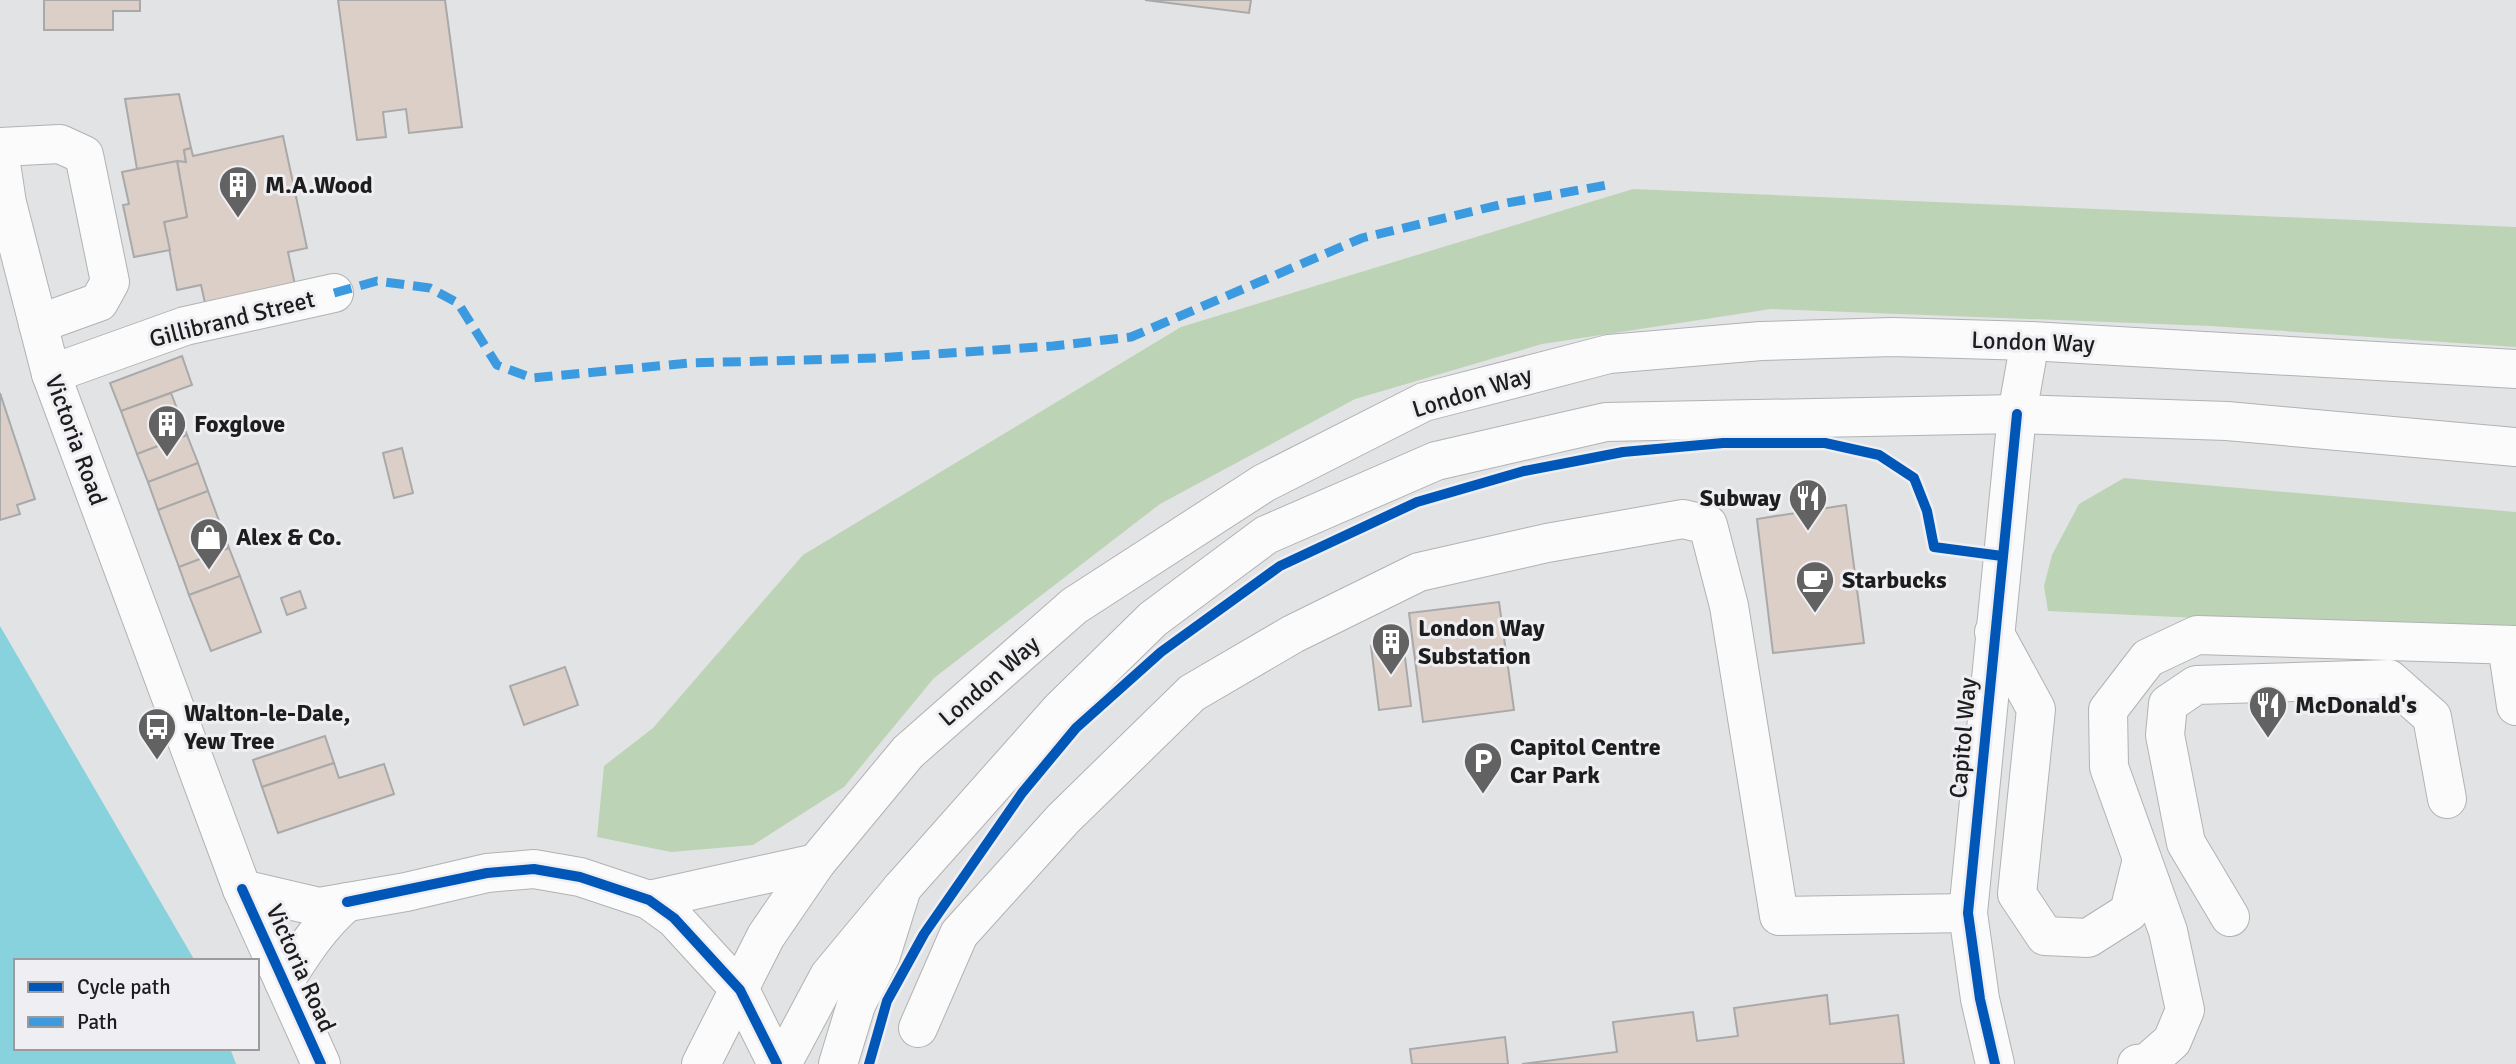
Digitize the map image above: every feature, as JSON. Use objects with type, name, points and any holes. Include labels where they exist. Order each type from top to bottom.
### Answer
[{"type":"main road","points":[[0,148],[60,144],[84,155],[110,282],[99,302],[38,324]]},
{"type":"main road","name":"Victoria Road","points":[[0,157],[6,203],[51,373],[242,889],[321,1064]]},
{"type":"main road","name":"Gillibrand Street","points":[[51,373],[185,326],[334,293]]},
{"type":"main road","name":"London Way","points":[[701,1064],[766,936],[816,863],[908,752],[1074,606],[1264,483],[1424,402],[1609,354],[1761,341],[1892,337],[2030,341],[2516,369]]},
{"type":"main road","name":"Capitol Way","points":[[1995,1064],[1980,999],[1968,913],[2017,414],[2030,341]]},
{"type":"main road","points":[[782,1064],[829,976],[902,888],[1060,710],[1153,619],[1266,535],[1436,461],[1606,422],[2017,414],[2227,421],[2516,447]]},
{"type":"main road","points":[[918,1028],[959,934],[1063,819],[1192,693],[1293,634],[1419,572],[1547,543],[1682,519],[1708,525],[1729,606],[1779,916],[1968,913]]},
{"type":"main road","points":[[1994,632],[2036,709],[2017,894],[2045,936],[2088,938],[2129,912],[2142,859]]},
{"type":"main road","points":[[2137,1064],[2147,1063],[2172,1041],[2185,1010],[2168,931],[2109,767],[2108,710],[2148,658],[2197,635],[2512,645],[2516,706]]},
{"type":"main road","points":[[2230,917],[2186,843],[2165,735],[2168,704],[2196,685],[2389,679],[2432,717],[2447,799]]},
{"type":"main road","points":[[649,900],[816,863]]},
{"type":"main road","points":[[242,889],[319,907],[487,873],[534,869],[580,877],[649,900],[689,933],[740,990],[777,1064]]},
{"type":"main road","points":[[838,1064],[856,1005],[881,955],[902,888]]},
{"type":"main road","points":[[284,982],[317,932],[347,902]]},
{"type":"green space","points":[[1633,189],[2516,227],[2516,347],[2211,326],[1771,309],[1542,344],[1355,399],[1160,504],[934,678],[844,787],[753,845],[671,852],[597,837],[604,766],[653,728],[803,555],[1181,327]]},
{"type":"green space","points":[[2124,478],[2516,512],[2516,633],[2048,611],[2044,586],[2052,555],[2079,504]]},
{"type":"water","points":[[0,626],[194,959],[14,959],[14,1050],[231,1050],[236,1064],[0,1064]]},
{"type":"building","points":[[44,0],[140,0],[140,11],[113,11],[113,30],[44,30]]},
{"type":"building","points":[[338,0],[445,0],[462,127],[409,133],[406,109],[383,112],[386,137],[357,140]]},
{"type":"building","points":[[1145,0],[1251,0],[1249,13]]},
{"type":"building","points":[[179,94],[191,148],[184,150],[186,162],[137,169],[125,99]]},
{"type":"building","name":"M.A.Wood","points":[[283,136],[307,248],[288,252],[295,285],[205,303],[201,285],[177,290],[164,222],[187,217],[177,161],[186,162],[184,150],[191,148],[193,156]]},
{"type":"building","points":[[177,161],[187,217],[164,222],[170,250],[134,257],[123,205],[129,204],[122,172]]},
{"type":"building","points":[[182,356],[192,385],[121,411],[110,383]]},
{"type":"building","points":[[0,393],[35,499],[17,505],[20,514],[0,520]]},
{"type":"building","points":[[171,393],[187,435],[137,454],[121,411]]},
{"type":"building","name":"Foxglove","points":[[187,435],[198,463],[148,482],[137,454]]},
{"type":"building","points":[[402,448],[413,493],[394,498],[383,453]]},
{"type":"building","points":[[198,463],[208,491],[158,510],[148,482]]},
{"type":"building","points":[[208,491],[229,548],[179,567],[158,510]]},
{"type":"building","points":[[1846,505],[1864,643],[1773,653],[1757,519]]},
{"type":"building","name":"Alex & Co.","points":[[229,548],[240,576],[189,595],[179,567]]},
{"type":"building","points":[[240,576],[261,632],[211,651],[189,595]]},
{"type":"building","points":[[300,591],[306,608],[287,615],[281,598]]},
{"type":"building","points":[[1499,602],[1514,710],[1423,722],[1409,613]]},
{"type":"building","name":"London Way Substation","points":[[1403,641],[1411,706],[1379,710],[1371,646]]},
{"type":"building","points":[[565,667],[578,705],[524,725],[510,686]]},
{"type":"building","points":[[325,736],[334,763],[262,787],[253,760]]},
{"type":"building","points":[[334,763],[339,778],[384,764],[394,794],[278,833],[262,787]]},
{"type":"building","points":[[1827,995],[1830,1024],[1898,1015],[1904,1064],[1522,1064],[1617,1052],[1613,1022],[1693,1012],[1697,1041],[1738,1036],[1734,1008]]},
{"type":"building","points":[[1505,1037],[1508,1064],[1412,1064],[1410,1049]]},
{"type":"marked path","points":[[334,293],[377,281],[430,288],[458,303],[497,365],[532,378],[690,363],[877,358],[1053,346],[1131,337],[1362,238],[1507,203],[1607,185]]},
{"type":"cycle path","points":[[1995,1064],[1980,999],[1968,913],[2017,414]]},
{"type":"cycle path","points":[[869,1064],[887,1001],[924,934],[1022,793],[1076,728],[1161,652],[1280,566],[1417,502],[1524,471],[1623,452],[1723,443],[1825,443],[1879,455],[1914,478],[1927,511],[1934,547],[2002,556]]},
{"type":"cycle path","points":[[347,902],[487,873],[534,869],[580,877],[649,900],[674,918],[740,990],[777,1064]]},
{"type":"cycle path","points":[[242,889],[321,1064]]},
{"type":"place","name":"M.A.Wood","points":[[238,219]]},
{"type":"place","name":"Foxglove","points":[[167,458]]},
{"type":"place","name":"Subway","points":[[1808,532]]},
{"type":"place","name":"Alex & Co.","points":[[209,571]]},
{"type":"place","name":"Starbucks","points":[[1815,614]]},
{"type":"place","name":"London Way Substation","points":[[1391,676]]},
{"type":"place","name":"McDonald's","points":[[2268,739]]},
{"type":"place","name":"Walton-le-Dale, Yew Tree","points":[[157,761]]},
{"type":"place","name":"Capitol Centre Car Park","points":[[1483,795]]}]
